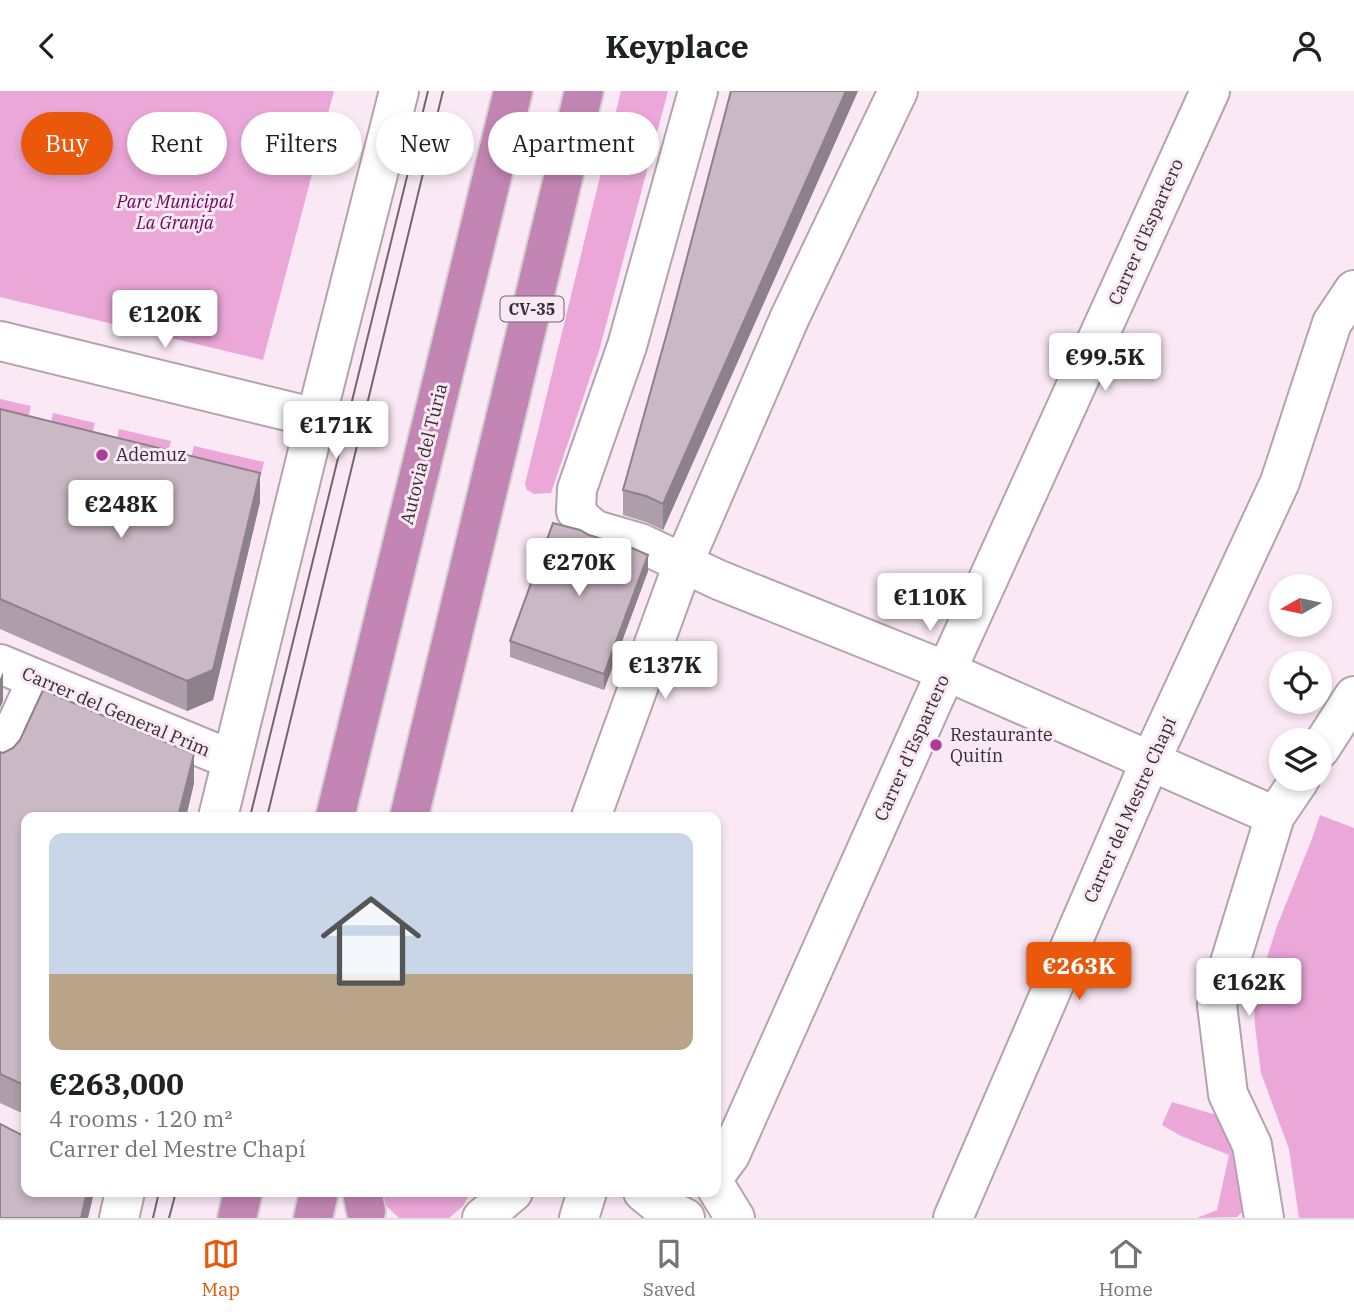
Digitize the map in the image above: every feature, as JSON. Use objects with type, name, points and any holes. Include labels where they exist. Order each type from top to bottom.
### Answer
[{"type":"highway","name":"Autovia del Túria","points":[[336,812],[513,91]]},
{"type":"highway","name":"CV-35","points":[[410,812],[584,91]]},
{"type":"highway","points":[[237,1218],[242,1197]]},
{"type":"highway","points":[[313,1218],[318,1197]]},
{"type":"street","points":[[219,812],[399,91]]},
{"type":"street","points":[[698,91],[627,346],[577,489],[576,511],[595,530],[640,543],[719,580],[946,671],[1275,816]]},
{"type":"street","points":[[593,812],[683,564],[790,317],[898,91]]},
{"type":"street","name":"Carrer d'Espartero","points":[[721,1167],[730,1155],[946,671],[1210,91]]},
{"type":"street","name":"Carrer del Mestre Chapí","points":[[953,1218],[1150,762],[1280,482],[1332,323],[1354,290]]},
{"type":"street","points":[[0,341],[316,418]]},
{"type":"street","name":"Carrer del General Prim","points":[[0,664],[232,760]]},
{"type":"street","points":[[0,760],[37,680]]},
{"type":"street","points":[[1332,730],[1354,696]]},
{"type":"street","points":[[1264,1218],[1252,1145],[1228,1094],[1217,1005],[1275,816],[1292,791]]},
{"type":"street","points":[[721,1195],[735,1218]]},
{"type":"street","points":[[119,1218],[124,1197]]},
{"type":"street","points":[[474,1218],[483,1197]]},
{"type":"street","points":[[482,1218],[507,1197]]},
{"type":"street","points":[[579,1218],[586,1197]]},
{"type":"street","points":[[649,1197],[686,1218]]},
{"type":"street","points":[[652,1218],[674,1215],[686,1218]]},
{"type":"green space","name":"Parc Municipal La Granja","points":[[0,91],[334,91],[328,112],[241,112],[241,175],[312,175],[263,360],[0,297]]},
{"type":"green space","points":[[621,91],[668,91],[659,125],[659,112],[616,112]]},
{"type":"green space","points":[[600,175],[646,175],[599,351],[551,493],[534,494],[527,490],[525,484]]},
{"type":"green space","points":[[0,399],[31,406],[26,425],[0,419]]},
{"type":"green space","points":[[53,413],[95,423],[90,442],[49,432]]},
{"type":"green space","points":[[119,429],[171,441],[166,460],[115,447]]},
{"type":"green space","points":[[194,446],[264,462],[259,482],[189,465]]},
{"type":"green space","points":[[1320,815],[1354,828],[1354,1218],[1299,1218],[1289,1149],[1261,1073],[1255,1026],[1254,999],[1277,926]]},
{"type":"green space","points":[[1172,1102],[1220,1116],[1236,1146],[1244,1203],[1242,1212],[1237,1217],[1197,1218],[1217,1210],[1229,1155],[1181,1136],[1162,1125]]},
{"type":"green space","points":[[379,1197],[468,1197],[463,1206],[449,1218],[399,1218]]},
{"type":"building","points":[[731,91],[846,91],[663,504],[623,490]]},
{"type":"building","points":[[0,409],[260,473],[213,670],[187,681],[0,599]]},
{"type":"building","points":[[553,523],[648,555],[604,674],[510,641]]},
{"type":"building","points":[[43,690],[194,754],[179,812],[21,812],[21,1084],[0,1074],[0,752],[13,748],[20,740]]},
{"type":"building","points":[[0,1124],[21,1134],[21,1197],[86,1197],[81,1218],[0,1218]]},
{"type":"tram line","points":[[251,812],[428,91]]},
{"type":"tram line","points":[[268,812],[443,91]]},
{"type":"tram line","points":[[153,1218],[158,1197]]},
{"type":"tram line","points":[[169,1218],[175,1197]]},
{"type":"place","name":"Ademuz","points":[[102,455]]},
{"type":"place","name":"Restaurante Quitín","points":[[936,745]]}]
